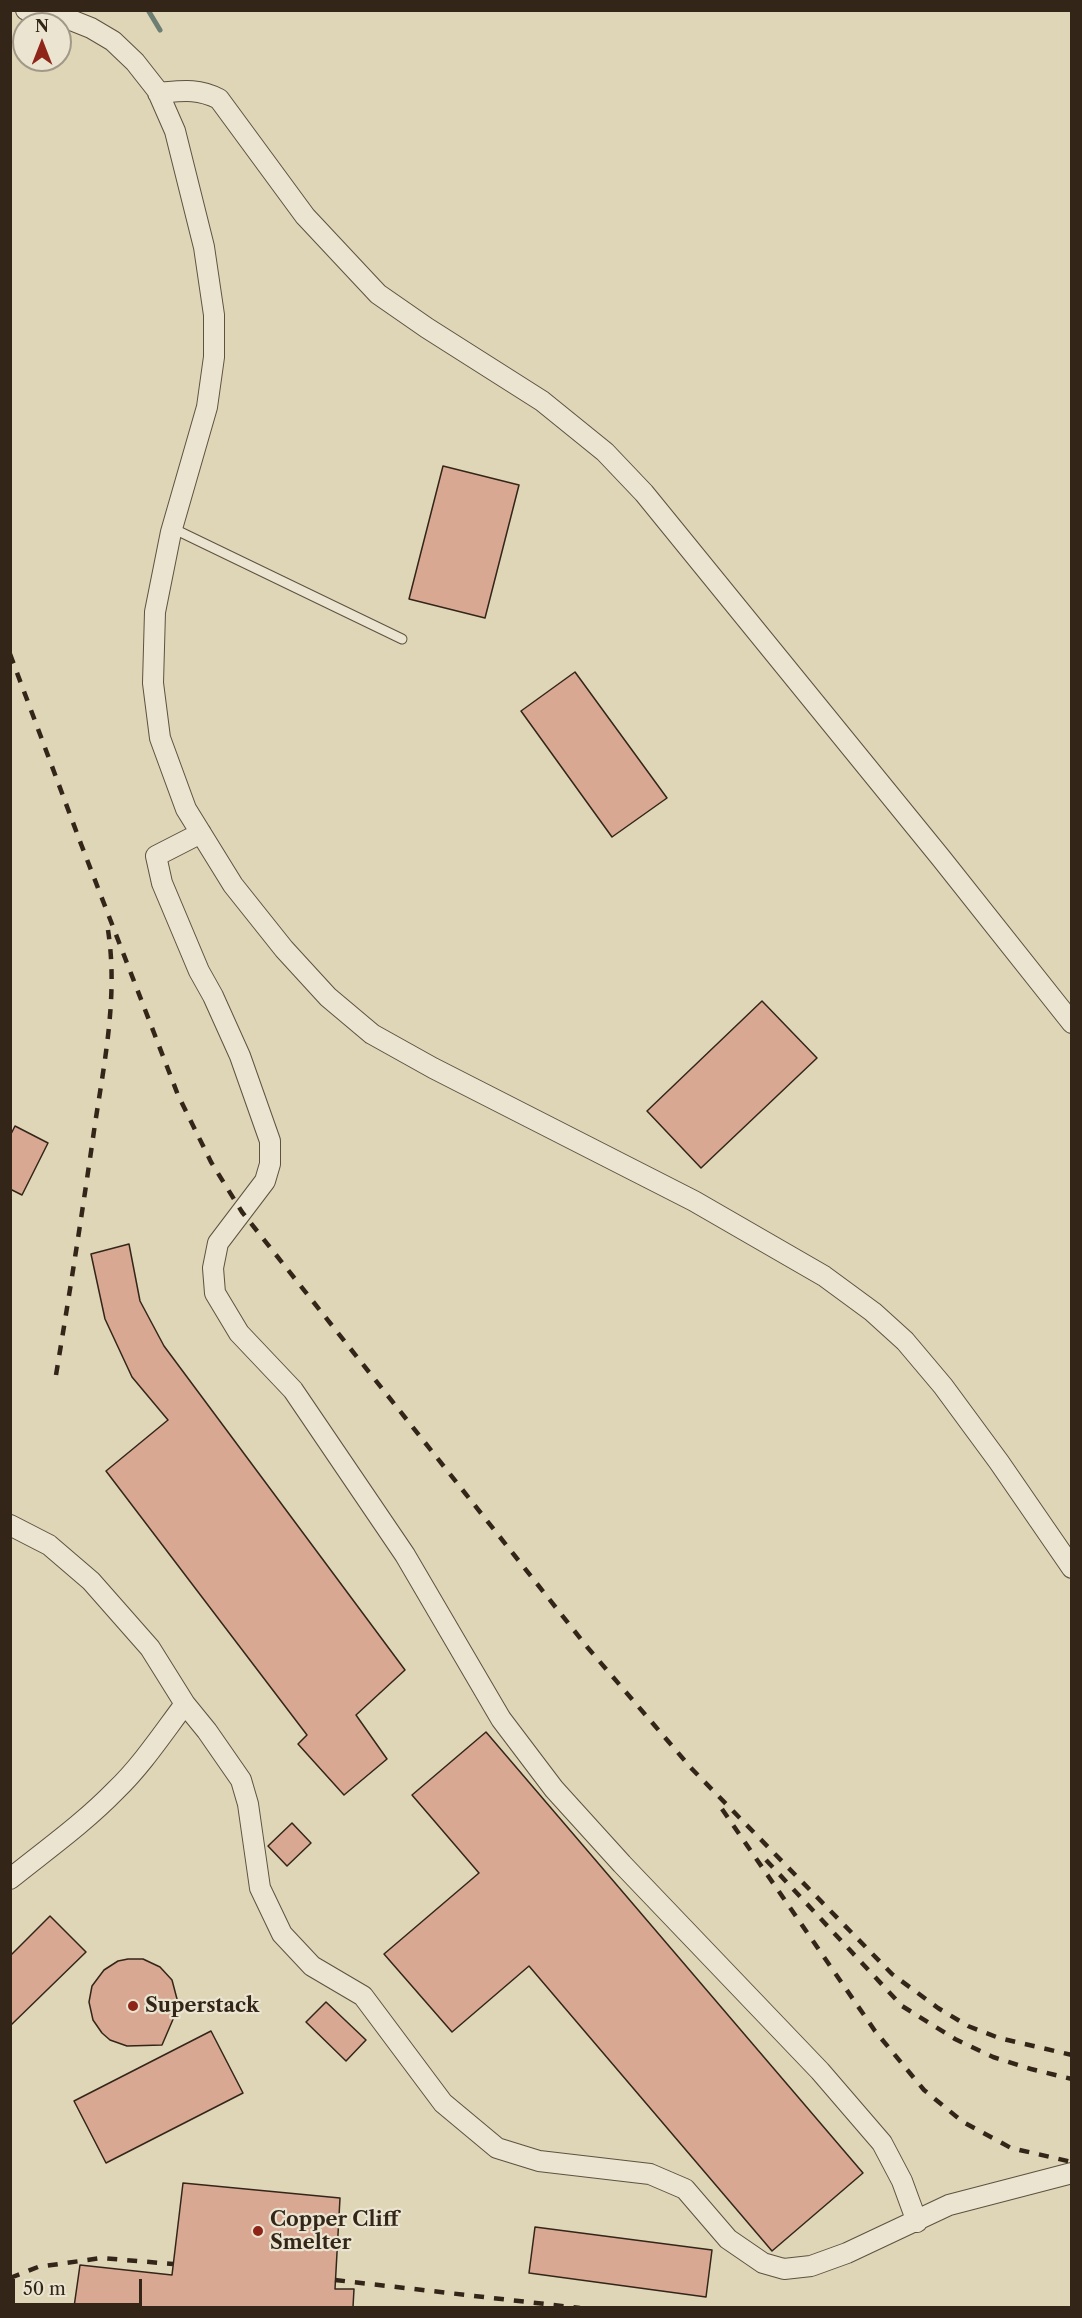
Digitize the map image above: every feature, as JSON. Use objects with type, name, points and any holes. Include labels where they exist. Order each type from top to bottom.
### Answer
[{"type":"street","points":[[26,10],[66,18],[91,28],[113,41],[135,62],[158,93],[175,131],[204,247],[214,315],[214,357],[207,407],[172,528],[155,612],[153,683],[160,738],[186,809],[233,885],[284,949],[328,997],[372,1034],[433,1068],[694,1201],[824,1276],[873,1312],[905,1341],[943,1386],[999,1462],[1071,1568]]},
{"type":"street","points":[[158,93],[205,92],[219,99],[305,216],[378,294],[542,401],[605,452],[659,511],[934,849],[1071,1023]]},
{"type":"street","points":[[201,833],[156,856],[162,883],[199,971],[240,1056],[270,1141],[270,1164],[266,1181],[218,1243],[213,1268],[215,1293],[239,1333],[293,1390],[405,1555],[501,1719],[562,1797],[622,1864],[820,2071],[882,2144],[903,2181],[917,2222]]},
{"type":"street","points":[[10,1525],[49,1545],[91,1581],[150,1648],[184,1704],[207,1731],[241,1780],[248,1804],[261,1888],[282,1934],[312,1966],[363,1996],[443,2103],[497,2148],[539,2161],[650,2174],[685,2189],[728,2239],[763,2263],[784,2268],[811,2266],[847,2253],[949,2205],[1071,2173]]},
{"type":"street","points":[[10,1879],[66,1835],[117,1790],[184,1704]]},
{"type":"lane","points":[[172,528],[402,639]]},
{"type":"building","points":[[443,466],[519,485],[485,618],[409,599]]},
{"type":"building","points":[[575,672],[667,798],[612,837],[521,711]]},
{"type":"building","points":[[762,1001],[817,1058],[701,1168],[647,1111]]},
{"type":"building","points":[[15,1126],[48,1143],[22,1195],[10,1189],[10,1136]]},
{"type":"building","points":[[129,1244],[140,1301],[164,1346],[405,1670],[356,1715],[387,1759],[344,1795],[298,1744],[307,1735],[106,1471],[168,1420],[132,1377],[105,1319],[91,1254]]},
{"type":"building","points":[[486,1732],[863,2173],[772,2251],[529,1966],[452,2032],[384,1954],[479,1873],[412,1795]]},
{"type":"building","points":[[292,1823],[311,1843],[287,1866],[268,1846]]},
{"type":"building","points":[[50,1916],[86,1952],[10,2026],[10,1956]]},
{"type":"building","name":"Superstack","points":[[143,1959],[160,1967],[172,1980],[177,1999],[177,2010],[162,2045],[127,2046],[110,2040],[93,2020],[89,2002],[92,1986],[104,1970],[118,1961]]},
{"type":"building","points":[[326,2002],[366,2040],[346,2061],[306,2022]]},
{"type":"building","points":[[211,2031],[243,2093],[106,2163],[74,2101]]},
{"type":"building","name":"Copper Cliff Smelter","points":[[183,2183],[340,2198],[335,2289],[354,2289],[353,2307],[74,2307],[80,2265],[172,2275]]},
{"type":"building","points":[[535,2227],[712,2250],[706,2297],[529,2273]]},
{"type":"waterway","points":[[148,10],[160,30]]},
{"type":"railway","points":[[10,654],[178,1095],[211,1162],[242,1212],[588,1648],[692,1769],[892,1974],[938,2008],[968,2026],[999,2038],[1072,2055]]},
{"type":"railway","points":[[56,1375],[109,1027],[112,978],[108,930]]},
{"type":"railway","points":[[722,1809],[875,2031],[924,2090],[963,2122],[1011,2148],[1072,2162]]},
{"type":"railway","points":[[766,1860],[902,2006],[955,2039],[993,2057],[1072,2079]]},
{"type":"railway","points":[[10,2278],[38,2267],[101,2258],[173,2264]]},
{"type":"railway","points":[[335,2280],[580,2308]]},
{"type":"place","name":"Superstack","points":[[133,2006]]},
{"type":"place","name":"Copper Cliff Smelter","points":[[258,2231]]}]
